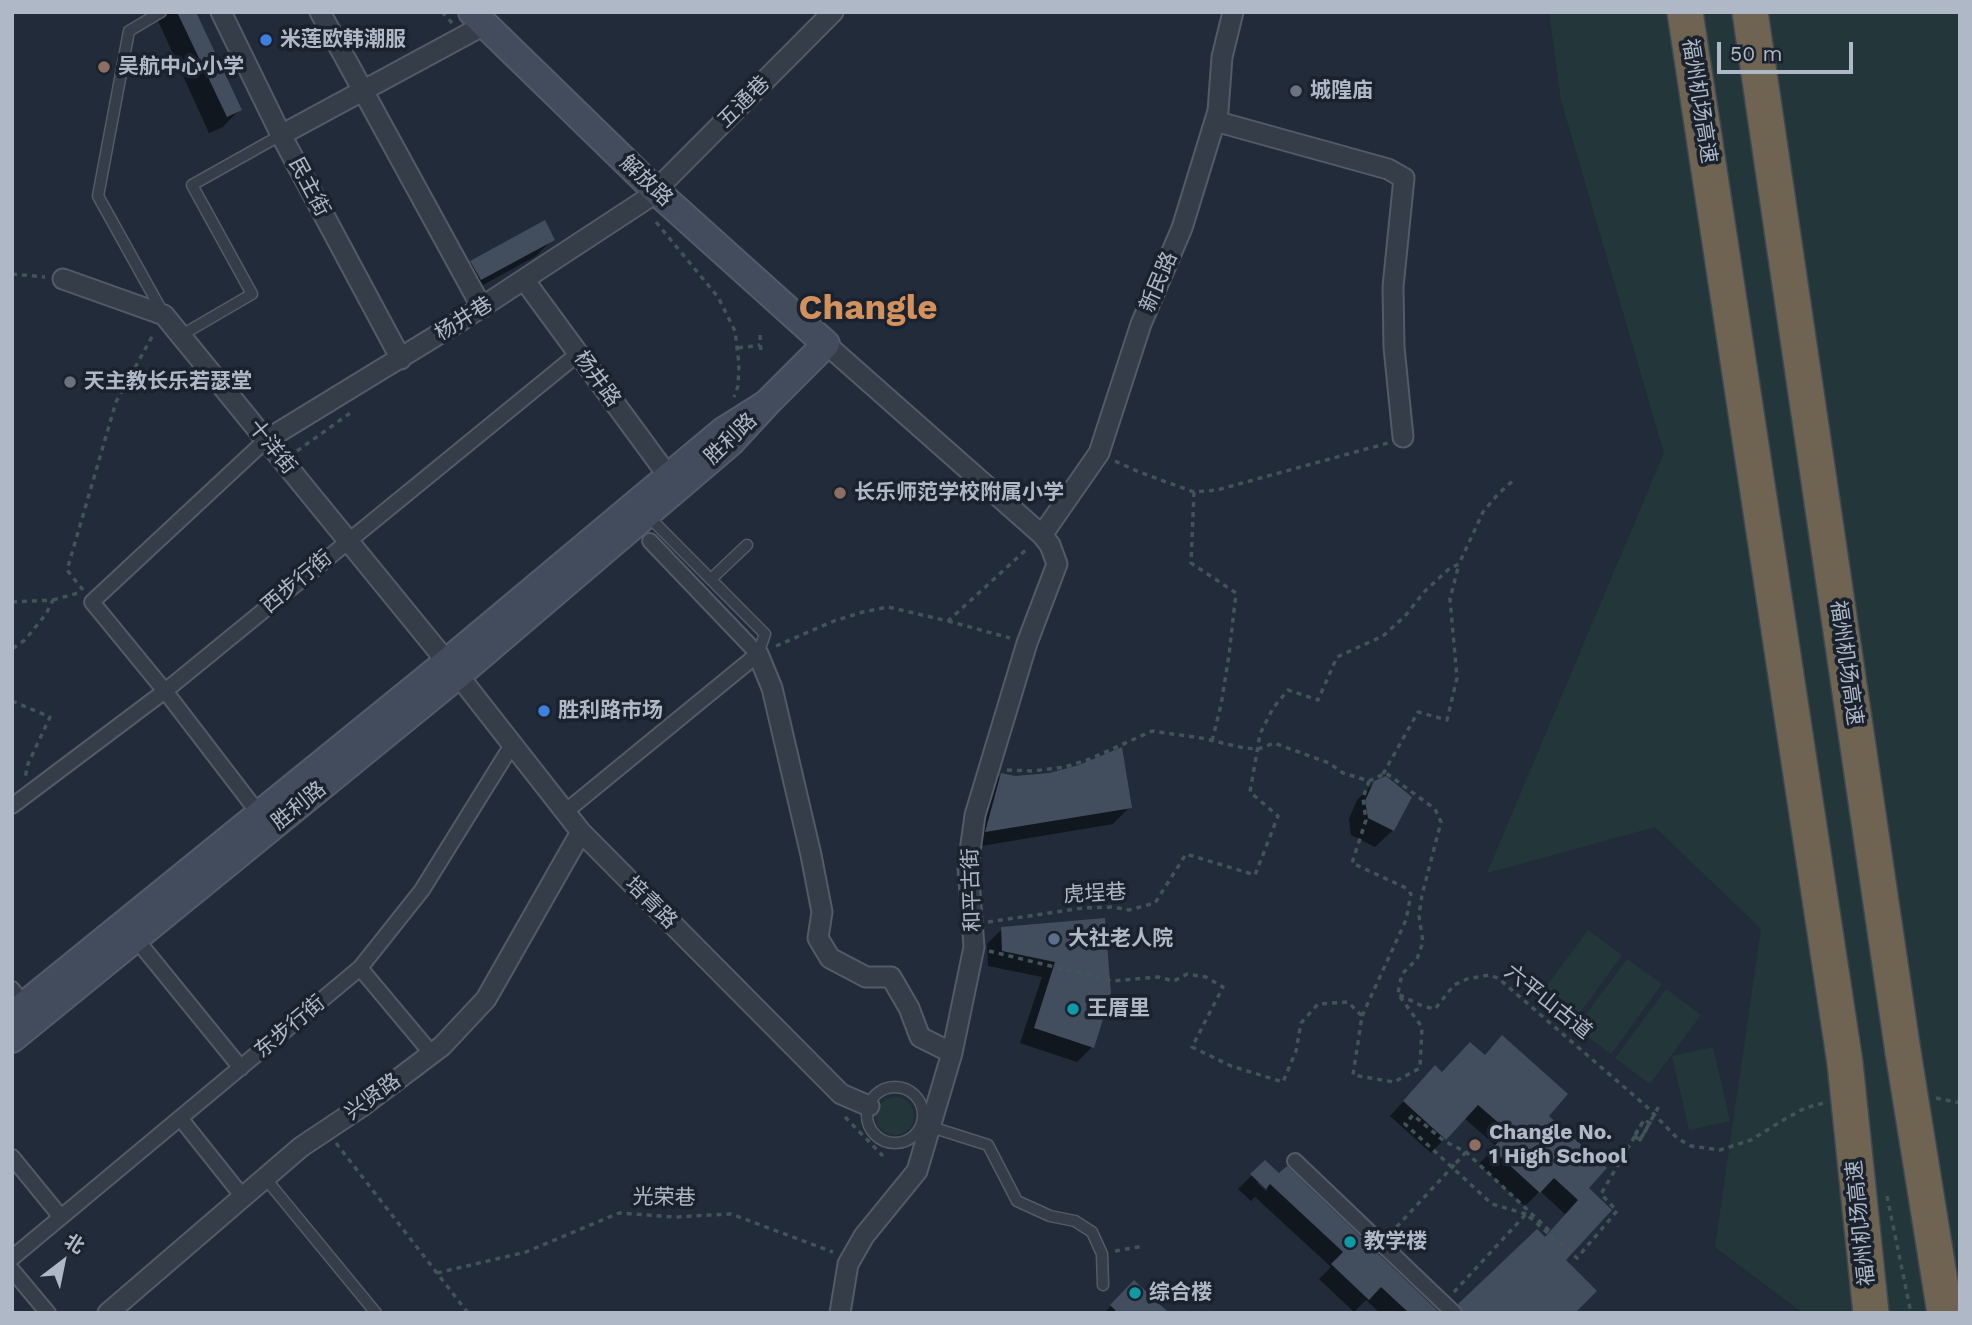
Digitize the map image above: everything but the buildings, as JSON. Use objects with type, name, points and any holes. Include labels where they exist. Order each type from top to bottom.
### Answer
[{"type":"highway","name":"福州机场高速","points":[[1685,12],[1845,1063],[1871,1313]]},
{"type":"highway","name":"福州机场高速","points":[[1751,12],[1903,1052],[1945,1313]]},
{"type":"main road","name":"解放路","points":[[473,21],[647,198],[826,344]]},
{"type":"main road","points":[[766,404],[826,344]]},
{"type":"main road","name":"胜利路","points":[[12,1039],[136,939],[453,669],[723,431],[766,404]]},
{"type":"main road","name":"胜利路","points":[[16,1003],[453,669],[648,528],[766,404]]},
{"type":"street","name":"民主街","points":[[221,12],[281,135],[401,359]]},
{"type":"street","points":[[320,12],[482,308]]},
{"type":"street","name":"五通巷","points":[[647,198],[833,12]]},
{"type":"street","name":"新民路","points":[[1042,535],[1099,453],[1141,324],[1182,228],[1218,111],[1222,57],[1233,12]]},
{"type":"street","points":[[281,135],[363,91],[473,21]]},
{"type":"street","points":[[1215,121],[1388,169],[1404,178],[1393,287],[1394,347],[1403,437]]},
{"type":"street","name":"杨井巷","points":[[266,440],[525,281],[647,198]]},
{"type":"street","points":[[63,279],[164,315]]},
{"type":"street","name":"杨井路","points":[[525,281],[669,477]]},
{"type":"street","name":"十洋街","points":[[164,315],[453,669]]},
{"type":"street","points":[[826,344],[1042,535]]},
{"type":"street","name":"西步行街","points":[[17,803],[165,691],[579,353]]},
{"type":"street","points":[[260,815],[165,691],[92,602],[266,440]]},
{"type":"street","points":[[648,528],[758,654],[772,688],[811,855],[822,912],[818,938],[830,958],[866,977],[891,977],[909,1007],[920,1037],[952,1053]]},
{"type":"street","name":"和平古街","points":[[851,1260],[864,1236],[917,1171],[925,1125],[952,1053],[974,947],[968,866],[970,839],[988,767],[1027,643],[1057,564],[1050,545],[1042,535]]},
{"type":"street","points":[[565,812],[758,654]]},
{"type":"street","name":"培青路","points":[[453,669],[581,832],[841,1094],[869,1106]]},
{"type":"street","name":"东步行街","points":[[12,1258],[360,968],[422,890],[512,745]]},
{"type":"street","name":"兴贤路","points":[[108,1313],[301,1147],[442,1046],[485,999],[581,832]]},
{"type":"street","points":[[136,939],[241,1068]]},
{"type":"street","points":[[360,968],[432,1054]]},
{"type":"street","points":[[180,1118],[243,1197]]},
{"type":"street","points":[[12,1157],[61,1217]]},
{"type":"street","points":[[1295,1161],[1454,1313]]},
{"type":"street","points":[[840,1313],[851,1260]]},
{"type":"street","points":[[12,1270],[48,1313]]},
{"type":"lane","points":[[161,12],[129,31],[98,195],[164,315]]},
{"type":"lane","points":[[180,335],[252,294],[192,185],[281,135]]},
{"type":"lane","points":[[648,528],[711,579],[765,634],[758,654]]},
{"type":"lane","points":[[711,579],[747,545]]},
{"type":"lane","points":[[887,1088],[904,1089],[918,1099],[925,1125],[903,1142],[886,1141],[872,1131],[868,1123],[869,1106],[879,1092],[887,1088]]},
{"type":"lane","points":[[925,1125],[988,1145],[1017,1200],[1050,1216],[1075,1221],[1092,1233],[1102,1254],[1103,1285]]},
{"type":"lane","points":[[265,1178],[376,1313]]},
{"type":"path","points":[[647,198],[718,296],[735,331],[738,386],[731,407]]},
{"type":"path","points":[[12,274],[63,279]]},
{"type":"path","points":[[92,602],[67,570],[116,402],[164,315]]},
{"type":"path","points":[[760,335],[761,355]]},
{"type":"path","points":[[737,348],[761,345]]},
{"type":"path","points":[[291,455],[356,409]]},
{"type":"path","points":[[1099,453],[1139,472],[1194,492],[1227,488],[1373,448],[1403,437]]},
{"type":"path","points":[[988,767],[1033,771],[1065,767],[1090,759],[1152,731],[1258,750],[1274,743],[1329,762],[1343,773],[1369,781],[1383,774],[1418,712],[1447,720],[1457,678],[1450,599],[1459,564],[1483,512],[1515,479]]},
{"type":"path","points":[[1194,492],[1191,563],[1236,593],[1229,656],[1212,742]]},
{"type":"path","points":[[948,621],[1042,535]]},
{"type":"path","points":[[1258,750],[1260,734],[1273,708],[1288,690],[1318,700],[1337,657],[1383,636],[1405,616],[1425,591],[1450,568],[1459,564]]},
{"type":"path","points":[[12,602],[54,600],[25,640],[12,649]]},
{"type":"path","points":[[758,654],[834,621],[888,607],[1027,643]]},
{"type":"path","points":[[12,701],[50,717],[28,764],[17,803]]},
{"type":"path","name":"虎埕巷","points":[[972,924],[1083,908],[1113,906],[1129,909],[1155,903],[1186,855],[1255,875],[1278,816],[1250,792],[1258,750]]},
{"type":"path","points":[[1369,781],[1363,799],[1366,820],[1352,863],[1406,888],[1411,894],[1406,920],[1362,1016],[1353,1075],[1394,1082],[1420,1068],[1422,1027],[1398,994],[1402,974],[1417,959],[1423,942],[1419,916],[1422,895],[1441,822],[1435,809],[1401,782],[1383,774]]},
{"type":"path","points":[[974,947],[1112,981],[1158,977],[1174,981],[1187,974],[1206,977],[1223,987],[1192,1047],[1231,1066],[1283,1082],[1296,1051],[1301,1023],[1318,1004],[1348,1002],[1362,1016]]},
{"type":"path","name":"六平山古道","points":[[1398,994],[1422,1006],[1435,1009],[1454,985],[1466,979],[1489,975],[1498,978],[1646,1106],[1677,1139],[1691,1146],[1720,1150],[1751,1140],[1805,1108],[1825,1103]]},
{"type":"path","points":[[1930,1096],[1960,1103]]},
{"type":"path","points":[[1644,1120],[1634,1136],[1640,1140],[1659,1106]]},
{"type":"path","points":[[1568,1248],[1466,1152],[1444,1141],[1413,1115],[1405,1124],[1492,1205],[1526,1214],[1577,1258],[1617,1211],[1601,1194],[1644,1120]]},
{"type":"path","points":[[844,1116],[883,1156]]},
{"type":"path","points":[[1635,1136],[1640,1139],[1650,1123],[1644,1120]]},
{"type":"path","points":[[326,1131],[468,1313]]},
{"type":"path","points":[[1635,1136],[1640,1140],[1645,1131]]},
{"type":"path","points":[[1376,1249],[1466,1152]]},
{"type":"path","points":[[1886,1192],[1911,1313]]},
{"type":"path","name":"光荣巷","points":[[437,1273],[526,1252],[619,1213],[675,1217],[731,1214],[851,1260]]},
{"type":"path","points":[[1466,1278],[1526,1214]]},
{"type":"path","points":[[1102,1254],[1144,1246]]},
{"type":"green space","points":[[1549,12],[1960,12],[1960,1313],[1803,1313],[1715,1247],[1761,929],[1655,827],[1487,873],[1664,453],[1561,100]]},
{"type":"green space","points":[[1588,930],[1622,955],[1571,1025],[1537,999]]},
{"type":"green space","points":[[1627,959],[1662,984],[1611,1054],[1576,1028]]},
{"type":"green space","points":[[1666,989],[1701,1015],[1650,1084],[1615,1058]]},
{"type":"green space","points":[[1713,1047],[1730,1121],[1689,1130],[1672,1056]]},
{"type":"green space","points":[[895,1097],[908,1103],[914,1116],[908,1129],[895,1135],[882,1129],[876,1116],[882,1103]]},
{"type":"place","name":"米莲欧韩潮服","points":[[266,40]]},
{"type":"place","name":"吴航中心小学","points":[[104,67]]},
{"type":"place","name":"城隍庙","points":[[1296,91]]},
{"type":"place","name":"天主教长乐若瑟堂","points":[[70,382]]},
{"type":"place","name":"长乐师范学校附属小学","points":[[840,493]]},
{"type":"place","name":"胜利路市场","points":[[544,711]]},
{"type":"place","name":"大社老人院","points":[[1054,939]]},
{"type":"place","name":"王厝里","points":[[1073,1009]]},
{"type":"place","name":"Changle No. 1 High School","points":[[1475,1145]]},
{"type":"place","name":"教学楼","points":[[1350,1242]]},
{"type":"place","name":"综合楼","points":[[1135,1293]]},
{"type":"district","name":"Changle","points":[[868,309]]}]
